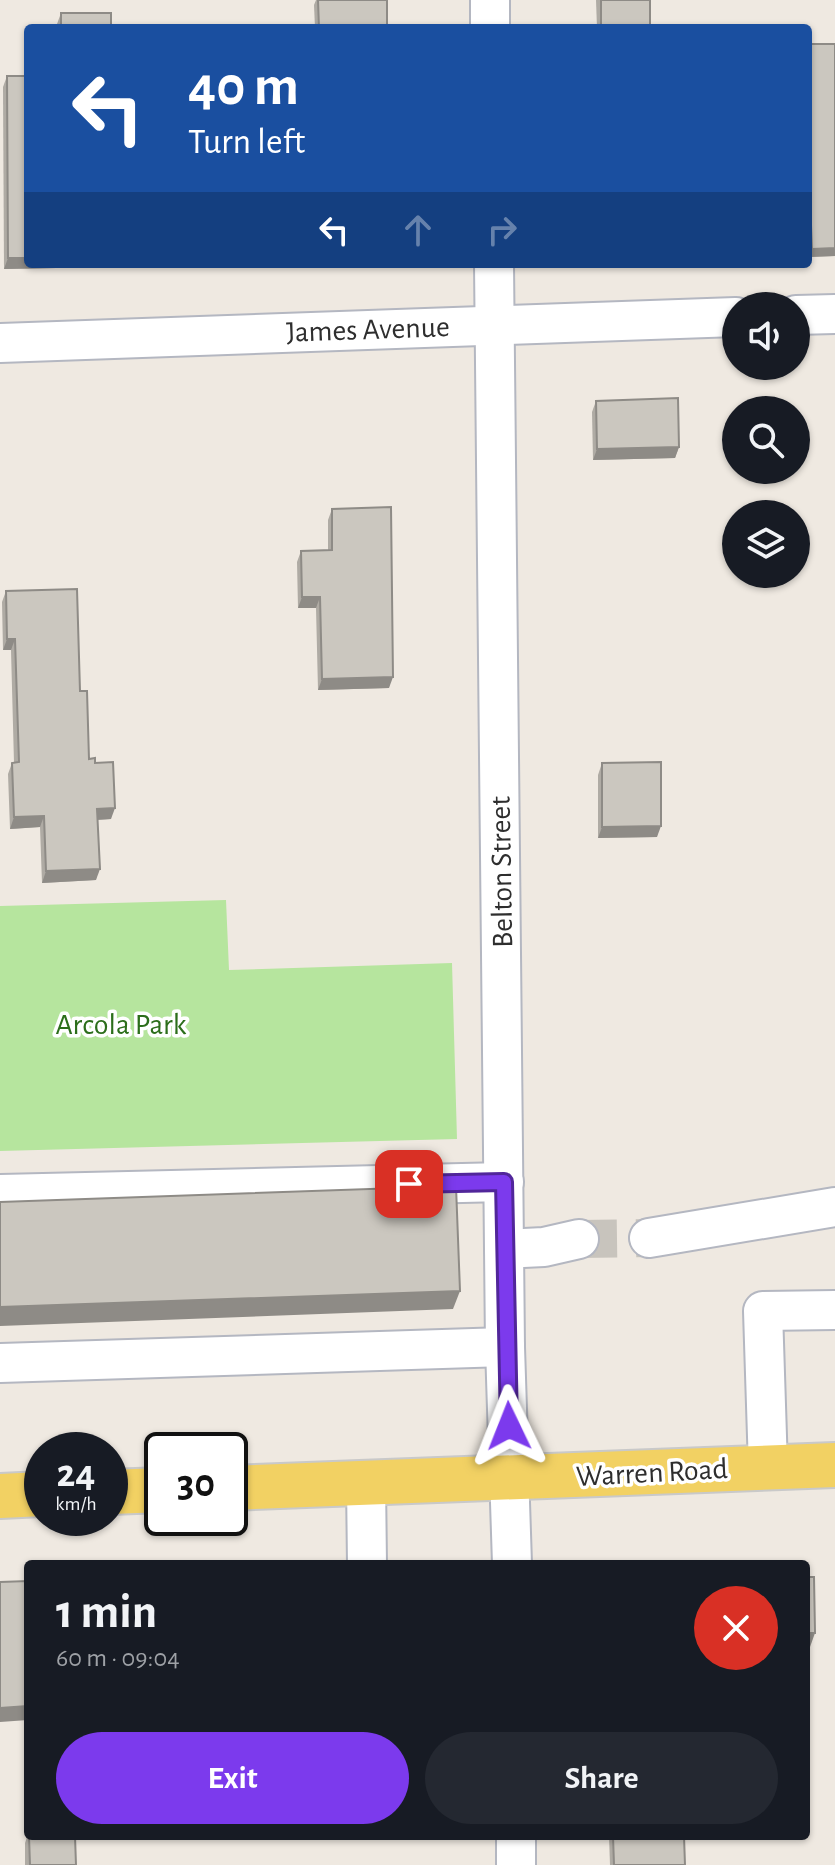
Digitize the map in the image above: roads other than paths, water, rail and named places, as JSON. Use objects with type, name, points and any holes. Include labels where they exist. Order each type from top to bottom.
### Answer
[{"type":"main road","name":"Warren Road","points":[[248,1487],[835,1465]]},
{"type":"main road","points":[[0,1496],[24,1495]]},
{"type":"street","points":[[490,0],[490,24]]},
{"type":"street","name":"Belton Street","points":[[494,268],[505,1347],[512,1560]]},
{"type":"street","points":[[810,315],[835,314]]},
{"type":"street","name":"James Avenue","points":[[0,343],[722,317]]},
{"type":"street","points":[[0,1194],[504,1182]]},
{"type":"street","points":[[649,1238],[835,1207]]},
{"type":"street","points":[[504,1249],[544,1247],[579,1239]]},
{"type":"street","points":[[768,1468],[763,1311],[835,1310]]},
{"type":"street","points":[[0,1363],[505,1347]]},
{"type":"street","points":[[366,1483],[367,1560]]},
{"type":"street","points":[[516,1840],[516,1865]]},
{"type":"tunnel","points":[[579,1239],[649,1238]]},
{"type":"park label","name":"Arcola Park","points":[[121,1025]]}]
